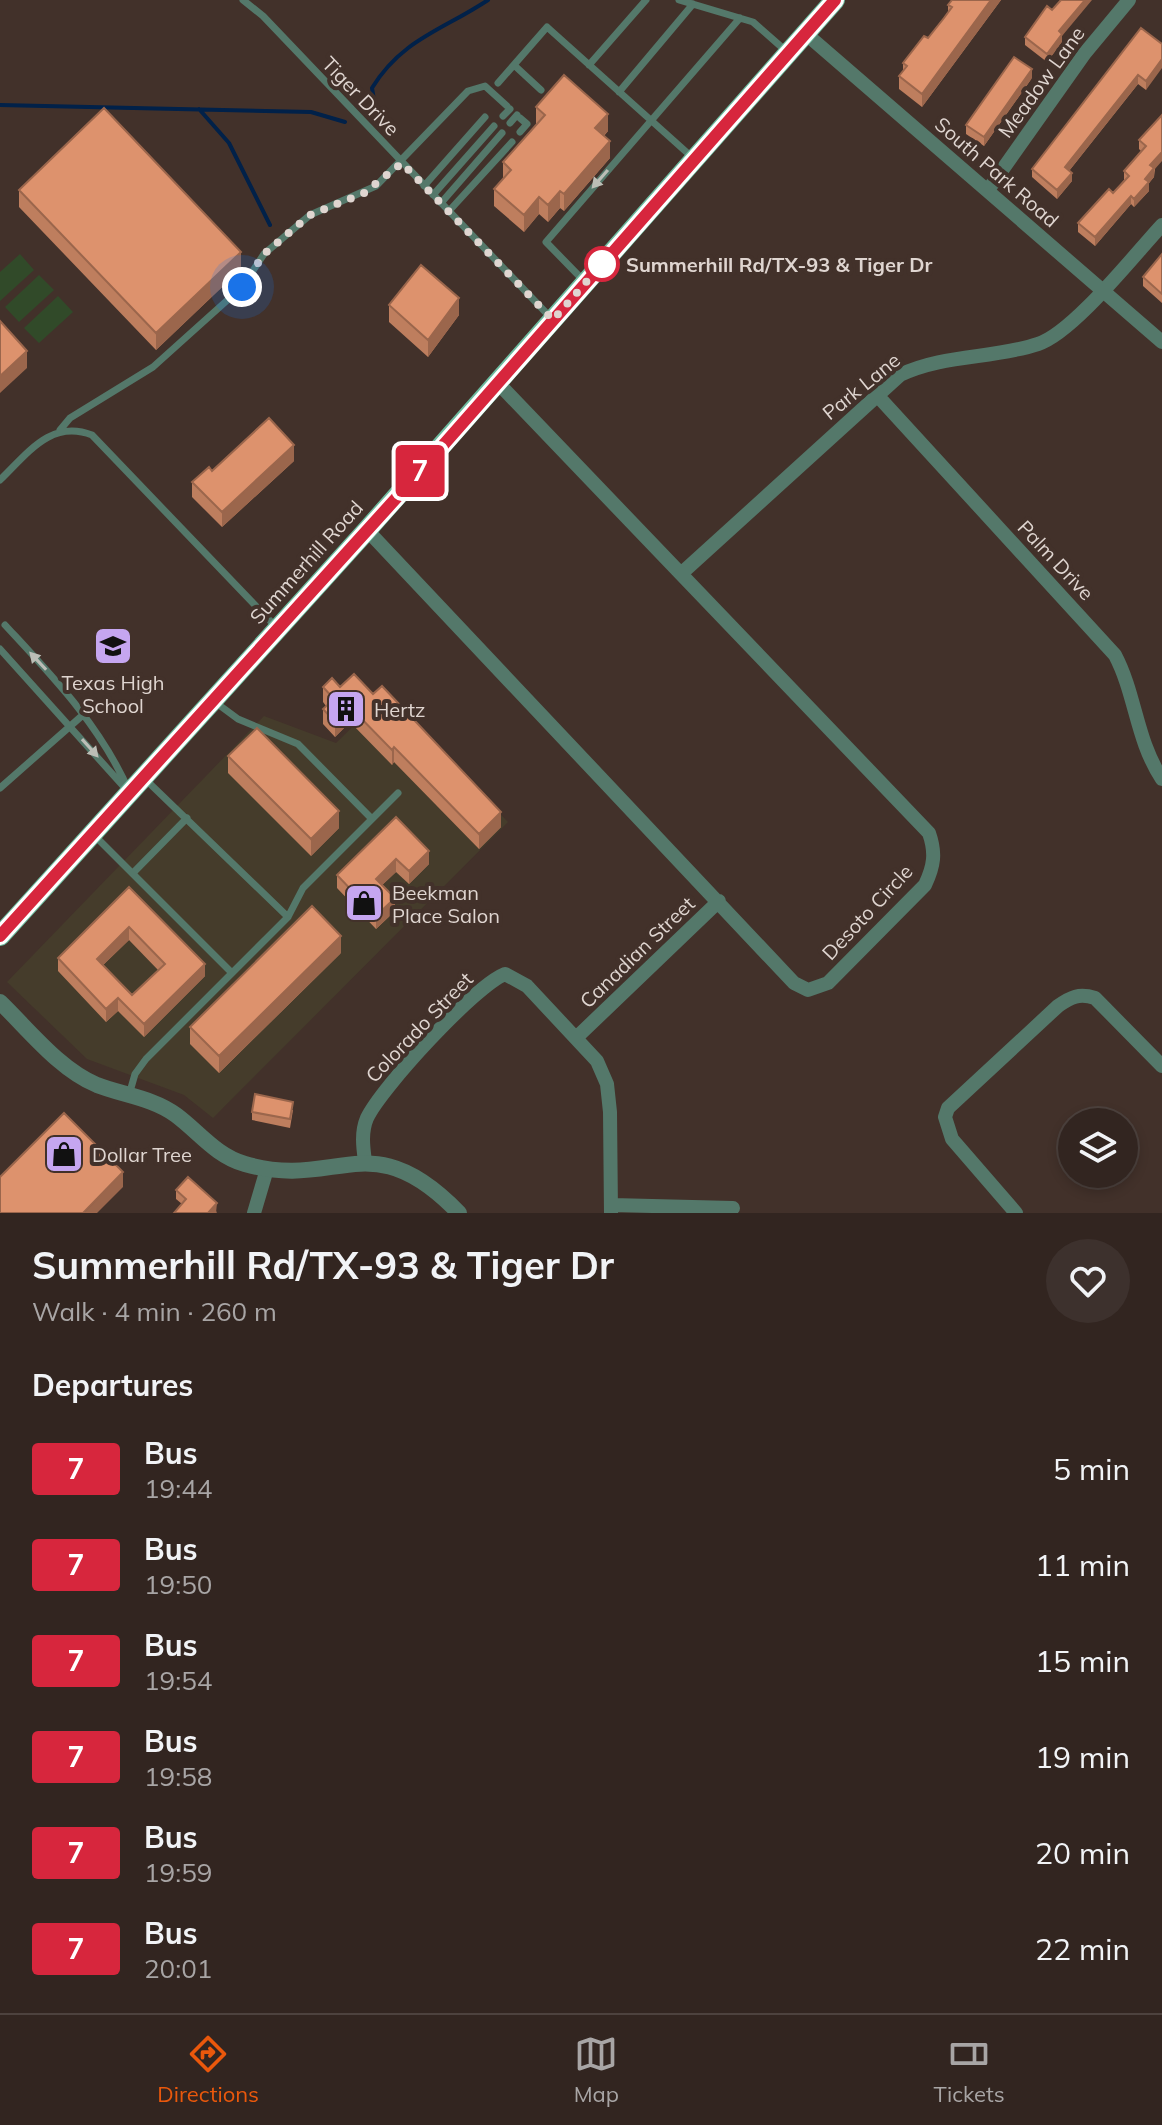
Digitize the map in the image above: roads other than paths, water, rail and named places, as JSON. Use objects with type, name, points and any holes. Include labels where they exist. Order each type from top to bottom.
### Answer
[{"type":"main road","name":"Summerhill Road","points":[[0,936],[367,530],[835,0]]},
{"type":"street","name":"Meadow Lane","points":[[988,190],[1085,53],[1129,0]]},
{"type":"street","name":"South Park Road","points":[[805,33],[1162,342]]},
{"type":"street","name":"Park Lane","points":[[683,572],[900,375],[920,365],[1041,343],[1064,327],[1162,225]]},
{"type":"street","name":"Desoto Circle","points":[[367,530],[794,983],[808,990],[819,988],[925,885],[934,867],[935,848],[929,833],[683,572],[498,383]]},
{"type":"street","name":"Palm Drive","points":[[876,394],[1115,655],[1126,677],[1140,737],[1162,779]]},
{"type":"street","name":"Canadian Street","points":[[612,1209],[607,1084],[597,1061],[577,1037],[719,901]]},
{"type":"street","name":"Colorado Street","points":[[365,1161],[364,1126],[378,1099],[493,979],[505,974],[516,978],[577,1037]]},
{"type":"street","points":[[1016,1213],[952,1139],[945,1117],[948,1108],[1058,1006],[1084,994],[1109,1012],[1162,1066]]},
{"type":"street","points":[[0,1002],[69,1069],[95,1084],[176,1115],[228,1157],[267,1169],[292,1171],[365,1161],[409,1173],[459,1213]]},
{"type":"street","points":[[254,1213],[267,1169]]},
{"type":"street","points":[[612,1209],[733,1208]]},
{"type":"lane","name":"Tiger Drive","points":[[243,0],[263,16],[553,320]]},
{"type":"lane","points":[[589,65],[646,0]]},
{"type":"lane","points":[[679,0],[753,22],[787,53]]},
{"type":"lane","points":[[619,92],[693,4]]},
{"type":"lane","points":[[585,282],[546,242],[740,18]]},
{"type":"lane","points":[[498,83],[547,27],[694,160]]},
{"type":"lane","points":[[514,65],[541,90]]},
{"type":"lane","points":[[0,480],[70,418],[153,367],[242,287],[264,254],[310,215],[364,193],[402,163],[468,91],[485,86],[506,105]]},
{"type":"lane","points":[[493,108],[506,105]]},
{"type":"lane","points":[[503,116],[506,105]]},
{"type":"lane","points":[[510,123],[518,116],[527,124],[520,132]]},
{"type":"lane","points":[[424,186],[485,117]]},
{"type":"lane","points":[[433,195],[494,126]]},
{"type":"lane","points":[[441,203],[502,133]]},
{"type":"lane","points":[[449,211],[512,142]]},
{"type":"lane","points":[[60,430],[82,431],[102,441],[278,629]]},
{"type":"lane","points":[[5,625],[84,714],[136,785]]},
{"type":"lane","points":[[0,649],[71,727],[136,785],[187,818],[288,917]]},
{"type":"lane","points":[[213,701],[238,719],[298,744],[372,819]]},
{"type":"lane","points":[[0,788],[84,714]]},
{"type":"lane","points":[[129,1095],[135,1074],[146,1059],[288,917],[303,888],[398,793]]},
{"type":"lane","points":[[133,873],[187,818]]},
{"type":"lane","points":[[93,834],[232,973]]},
{"type":"waterway","points":[[371,113],[375,106],[372,88],[396,58],[424,37],[488,0]]},
{"type":"waterway","points":[[0,105],[311,112],[345,122]]},
{"type":"waterway","points":[[199,109],[229,143],[270,225]]},
{"type":"place","name":"Summerhill Rd/TX-93 & Tiger Dr","points":[[602,264]]},
{"type":"place","name":"Texas High School","points":[[113,646]]},
{"type":"place","name":"Hertz","points":[[346,709]]},
{"type":"place","name":"Beekman Place Salon","points":[[364,903]]},
{"type":"place","name":"Dollar Tree","points":[[64,1154]]}]
